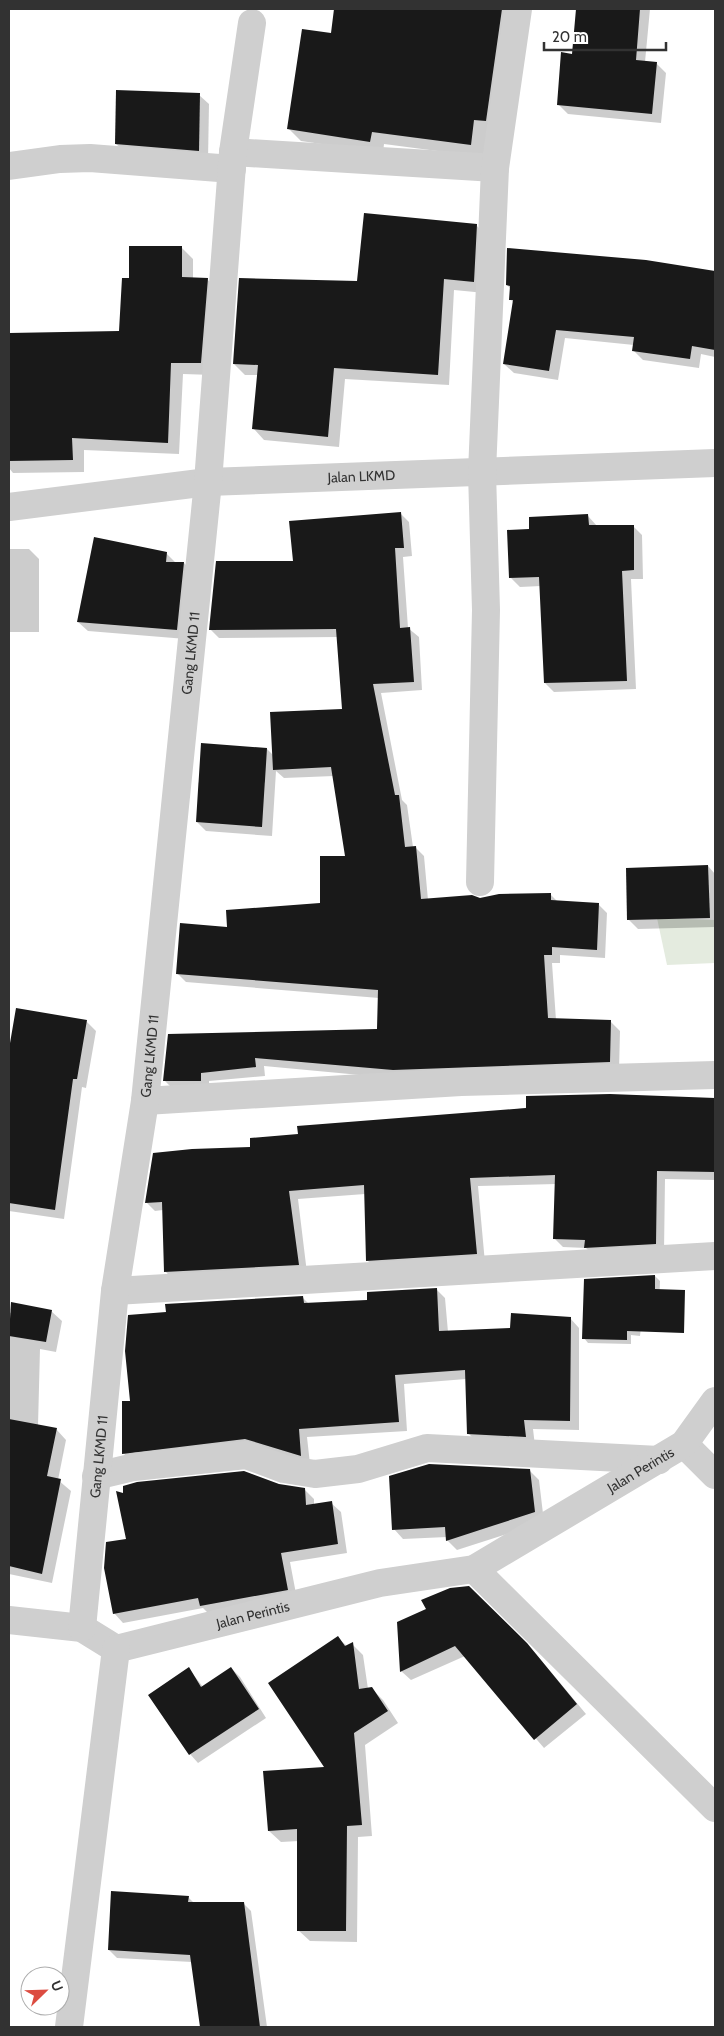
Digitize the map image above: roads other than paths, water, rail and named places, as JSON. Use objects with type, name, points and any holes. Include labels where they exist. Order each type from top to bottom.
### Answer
[{"type":"street","points":[[480,882],[486,610],[482,472],[496,168],[518,9]]},
{"type":"street","name":"Gang LKMD 11","points":[[82,1628],[114,1291],[145,1101],[208,482],[232,161],[252,23]]},
{"type":"street","points":[[9,166],[60,159],[90,158],[496,168]]},
{"type":"street","name":"Jalan LKMD","points":[[9,507],[208,482],[715,463]]},
{"type":"street","points":[[145,1101],[461,1082],[715,1075]]},
{"type":"street","points":[[114,1291],[715,1256]]},
{"type":"street","name":"Jalan Perintis","points":[[116,1649],[380,1583],[474,1569],[684,1444],[715,1401]]},
{"type":"street","points":[[684,1444],[715,1475]]},
{"type":"street","points":[[96,1476],[134,1467],[246,1455],[284,1469],[315,1474],[358,1469],[428,1448],[659,1460]]},
{"type":"street","points":[[474,1569],[715,1808]]},
{"type":"street","points":[[9,1620],[82,1628],[116,1649],[69,2027]]}]
